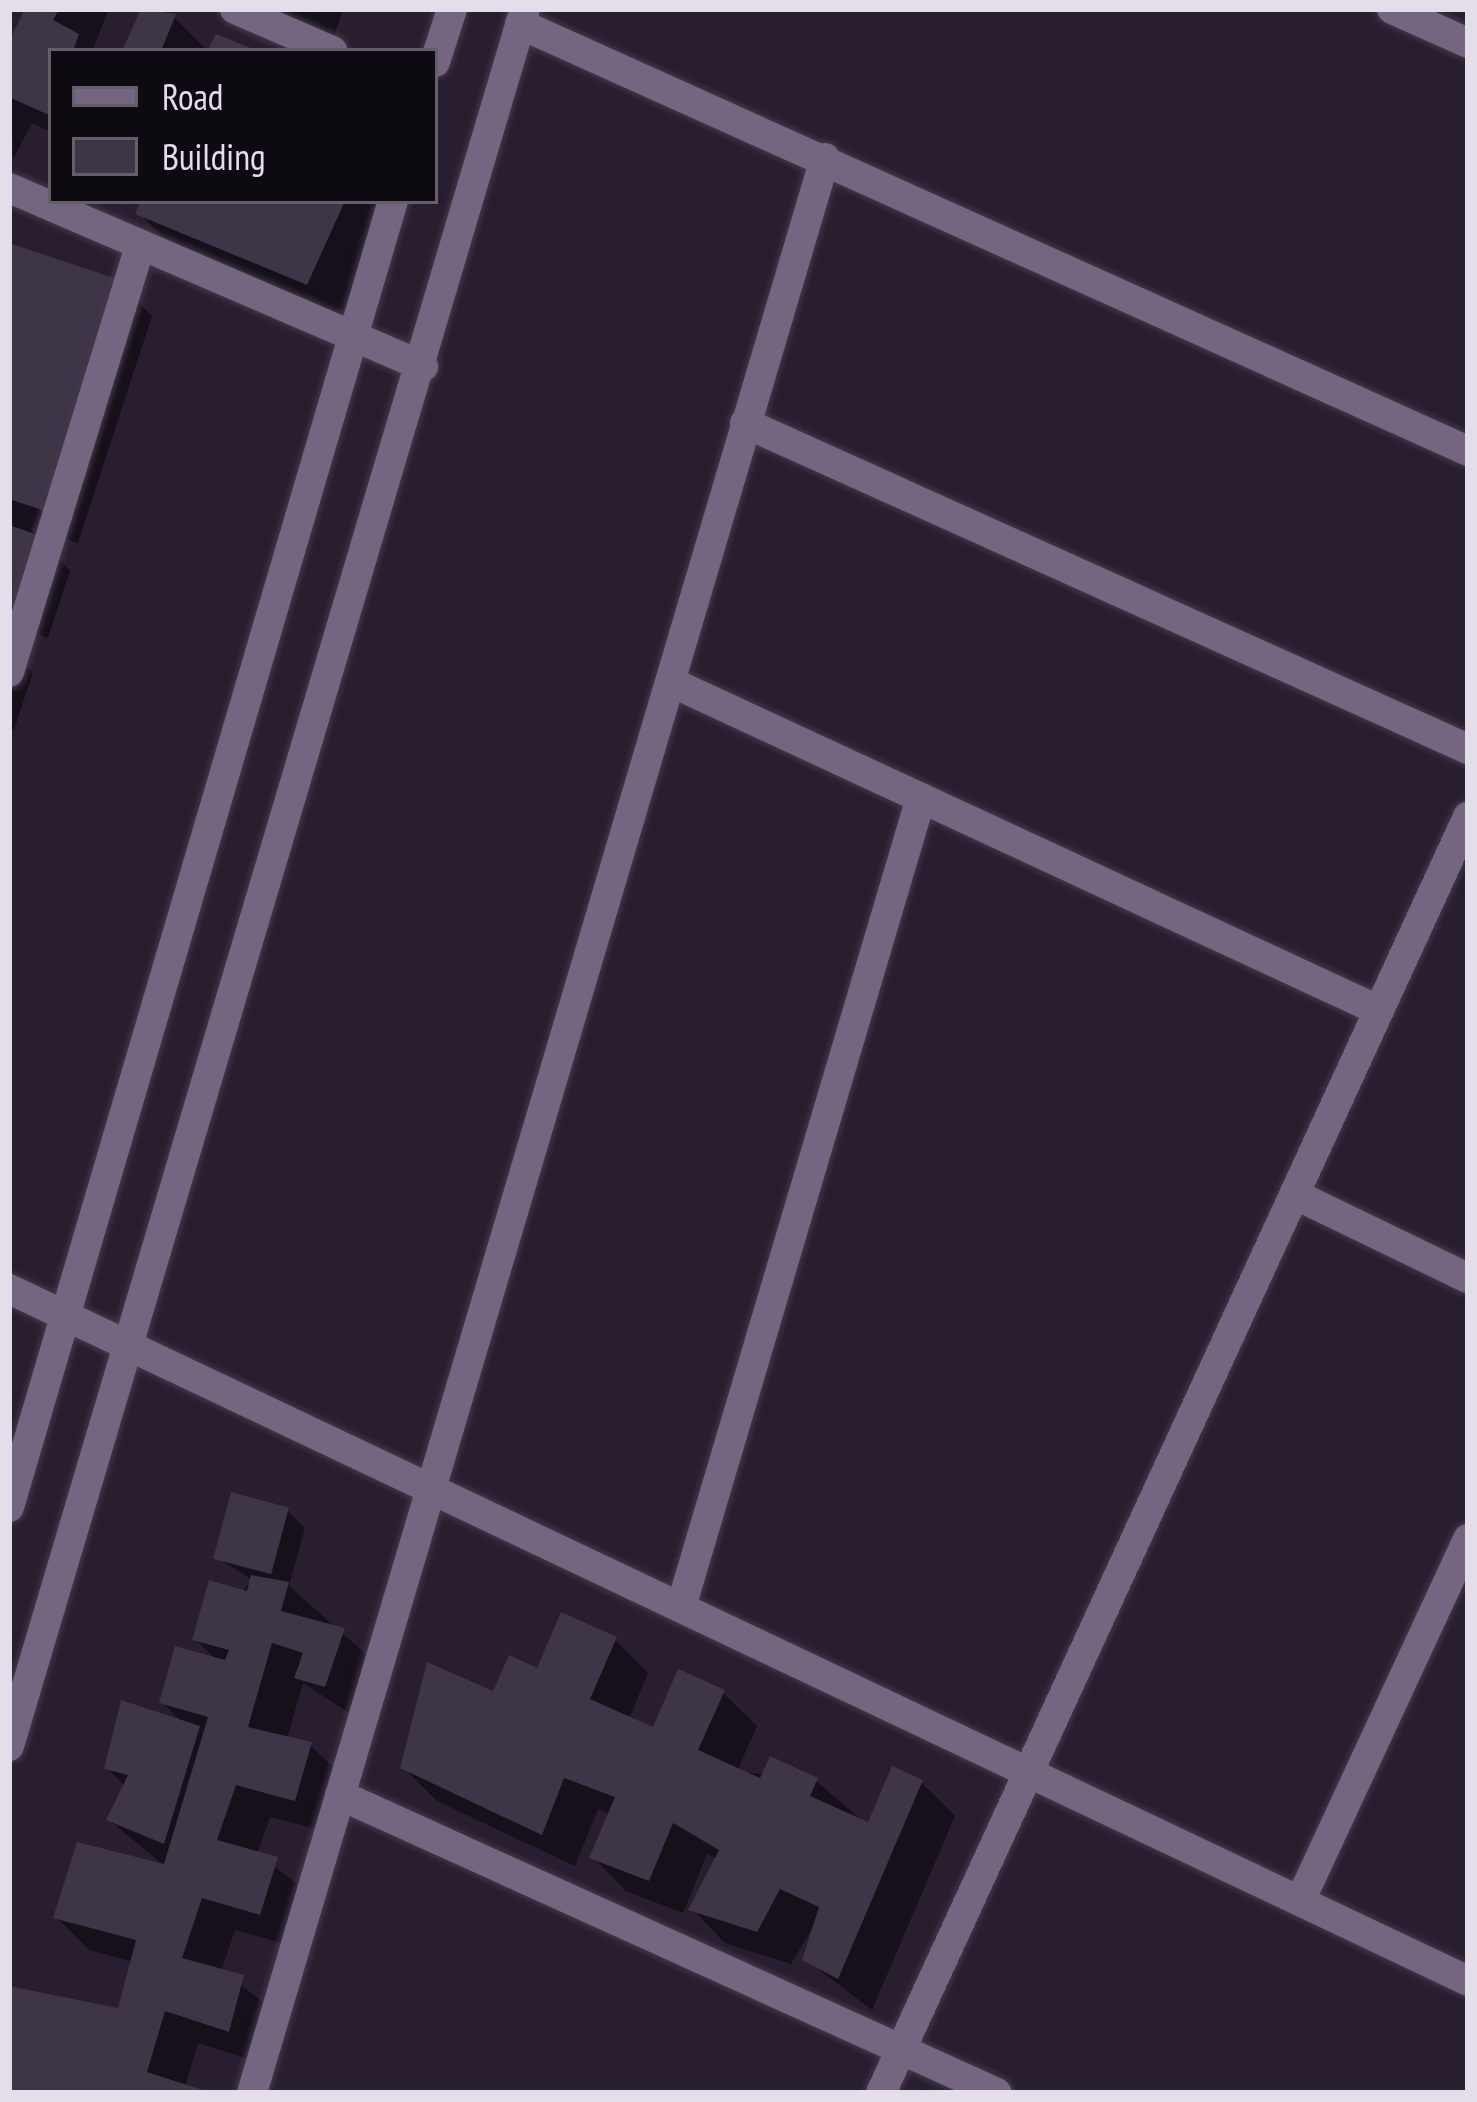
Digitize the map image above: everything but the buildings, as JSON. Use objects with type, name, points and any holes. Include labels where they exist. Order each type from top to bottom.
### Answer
[{"type":"street","points":[[235,9],[325,48]]},
{"type":"street","points":[[438,53],[452,9]]},
{"type":"street","points":[[1393,9],[1468,43]]},
{"type":"street","points":[[9,1746],[423,366],[523,16],[1468,451]]},
{"type":"street","points":[[253,2093],[825,158]]},
{"type":"street","points":[[9,188],[423,366]]},
{"type":"street","points":[[9,1508],[392,204]]},
{"type":"street","points":[[9,672],[140,244]]},
{"type":"street","points":[[746,423],[1468,749]]},
{"type":"street","points":[[670,682],[1378,1010]]},
{"type":"street","points":[[681,1607],[921,798]]},
{"type":"street","points":[[881,2093],[1468,817]]},
{"type":"street","points":[[1295,1196],[1468,1278]]},
{"type":"street","points":[[9,1289],[129,1343],[430,1495],[681,1607],[1027,1776],[1468,1981]]},
{"type":"street","points":[[1300,1899],[1468,1539]]},
{"type":"street","points":[[340,1795],[997,2093]]}]
